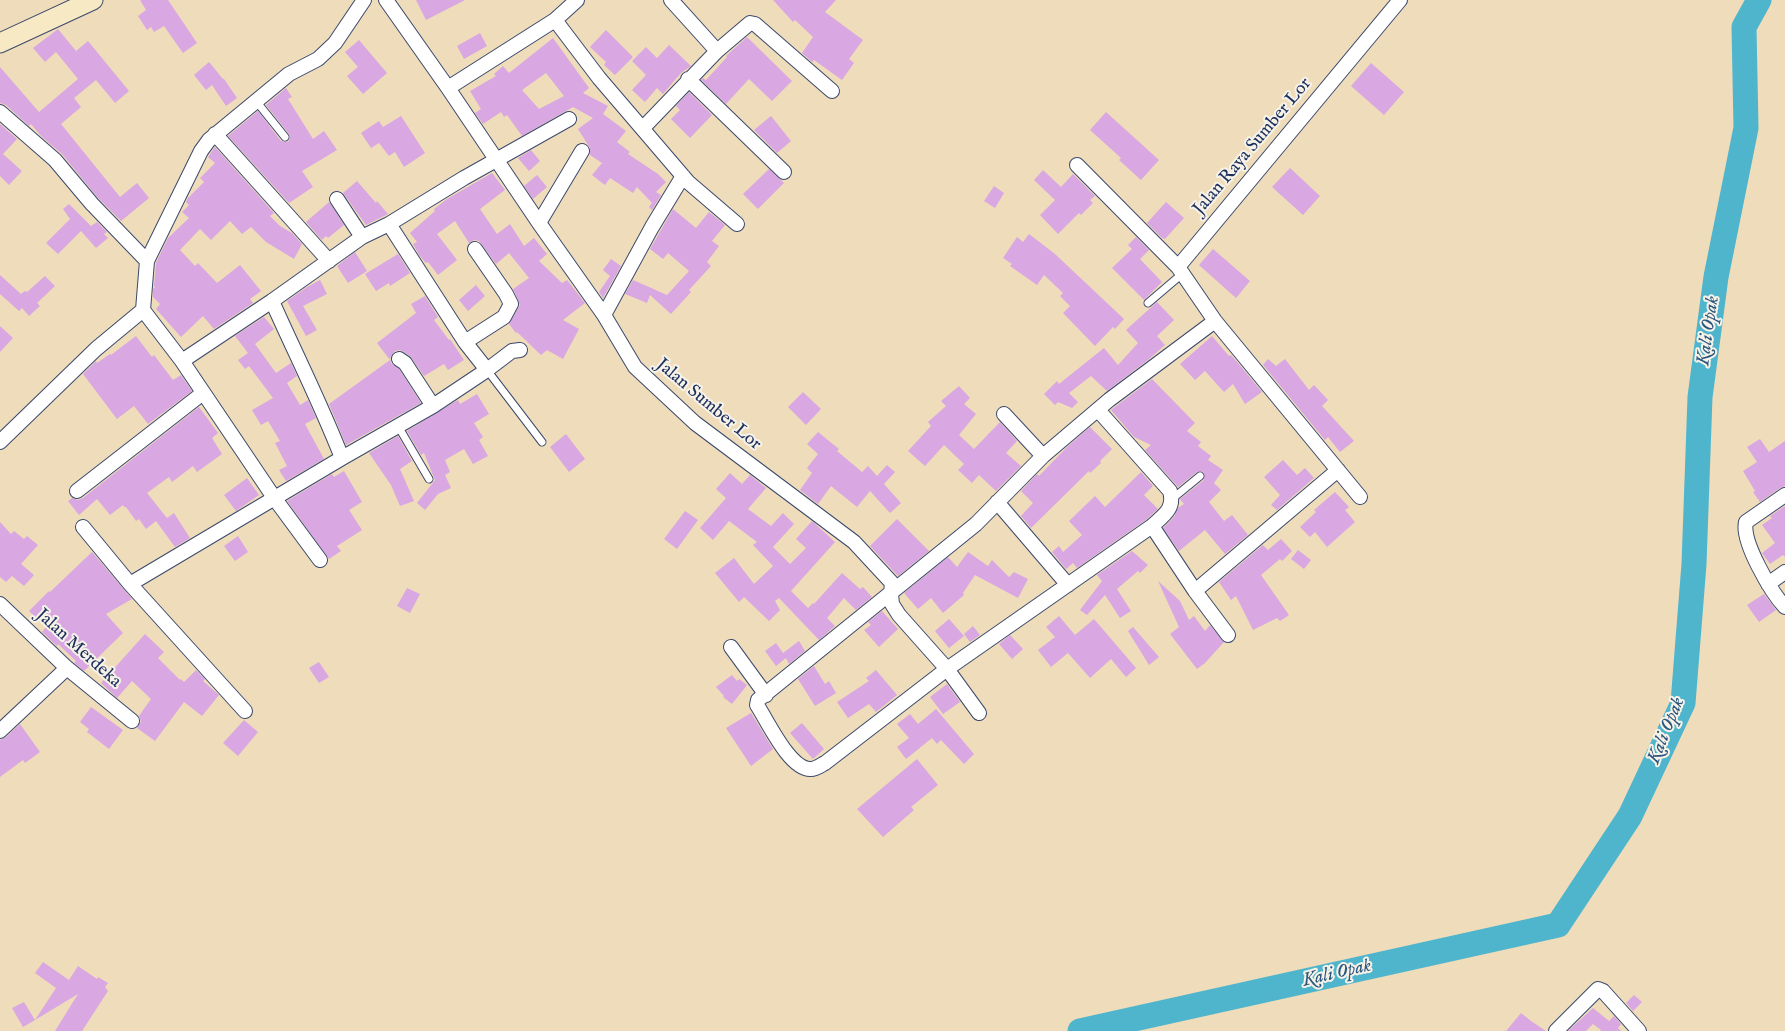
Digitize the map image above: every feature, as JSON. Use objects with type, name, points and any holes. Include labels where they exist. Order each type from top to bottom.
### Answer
[{"type":"street","points":[[0,43],[93,0]]},
{"type":"street","points":[[320,560],[275,498],[182,361],[144,310],[147,262],[201,151],[215,134],[289,74],[318,60],[335,43],[364,0]]},
{"type":"street","name":"Jalan Sumber Lor","points":[[386,0],[448,88],[538,223],[604,315],[635,368],[695,423],[854,542],[892,583],[890,594],[892,604],[899,615],[946,669],[979,713]]},
{"type":"street","points":[[448,88],[555,20],[577,0]]},
{"type":"street","points":[[670,0],[717,51]]},
{"type":"street","name":"Jalan Raya Sumber Lor","points":[[1180,270],[1400,0]]},
{"type":"street","points":[[555,20],[599,78],[683,176],[737,224]]},
{"type":"street","points":[[643,128],[688,79],[750,23],[755,24],[832,91]]},
{"type":"street","points":[[688,79],[784,172]]},
{"type":"street","points":[[0,112],[55,160],[92,204],[147,262]]},
{"type":"street","points":[[182,361],[272,301],[362,237],[389,224],[464,178],[569,119]]},
{"type":"street","points":[[215,134],[329,261]]},
{"type":"street","points":[[538,223],[582,151]]},
{"type":"street","points":[[1077,165],[1180,270],[1215,321],[1360,497]]},
{"type":"street","points":[[604,315],[652,227],[683,176]]},
{"type":"street","points":[[337,199],[362,237]]},
{"type":"street","points":[[389,224],[465,342],[487,370]]},
{"type":"street","points":[[465,342],[504,317],[511,304],[475,249]]},
{"type":"street","points":[[272,301],[296,356],[322,406],[342,458]]},
{"type":"street","points":[[2,435],[96,349],[144,310]]},
{"type":"street","points":[[1098,410],[1170,491],[1172,499],[1170,510],[1152,526],[946,669],[825,763],[812,770],[800,767],[792,760],[757,705],[758,700],[976,524],[1043,456],[1108,400],[1215,321]]},
{"type":"street","points":[[130,584],[433,406],[512,351],[520,350]]},
{"type":"street","points":[[400,359],[405,363],[433,406]]},
{"type":"street","points":[[77,491],[204,393]]},
{"type":"street","points":[[1004,414],[1043,456]]},
{"type":"street","points":[[1195,590],[1338,470]]},
{"type":"street","points":[[1785,495],[1746,522],[1744,528],[1746,538],[1768,584],[1785,607]]},
{"type":"street","points":[[997,502],[1068,585]]},
{"type":"street","points":[[1152,526],[1228,635]]},
{"type":"street","points":[[83,527],[130,584],[245,711]]},
{"type":"street","points":[[1768,584],[1785,572]]},
{"type":"street","name":"Jalan Merdeka","points":[[0,604],[67,668],[132,721]]},
{"type":"street","points":[[731,647],[766,695]]},
{"type":"street","points":[[0,731],[67,668]]},
{"type":"street","points":[[1556,1031],[1598,989],[1603,991],[1639,1031]]},
{"type":"lane","points":[[256,101],[285,137]]},
{"type":"lane","points":[[1148,303],[1180,270]]},
{"type":"lane","points":[[487,370],[542,442]]},
{"type":"lane","points":[[398,426],[428,480]]},
{"type":"lane","points":[[1172,499],[1200,476]]},
{"type":"building","points":[[140,0],[168,0],[197,43],[183,53],[164,26],[154,32],[151,27],[147,30],[138,16],[146,10]]},
{"type":"building","points":[[416,0],[465,0],[426,20]]},
{"type":"building","points":[[773,0],[836,0],[825,12],[863,40],[849,59],[854,63],[842,80],[814,60],[812,62],[802,53],[813,37],[795,20],[793,22]]},
{"type":"building","points":[[58,29],[76,51],[88,41],[129,91],[115,103],[96,80],[74,98],[81,107],[61,124],[120,197],[137,183],[149,198],[121,221],[98,198],[62,154],[42,137],[31,124],[29,126],[6,105],[0,103],[0,67],[39,112],[78,79],[56,52],[45,62],[33,48]]},
{"type":"building","points":[[606,30],[633,57],[615,75],[604,65],[606,62],[590,47]]},
{"type":"building","points":[[480,33],[487,46],[464,59],[457,46]]},
{"type":"building","points":[[747,37],[792,81],[772,101],[749,79],[726,104],[701,80],[703,78],[706,80],[726,56]]},
{"type":"building","points":[[553,38],[589,88],[583,93],[608,106],[603,114],[626,131],[617,142],[630,152],[628,154],[658,174],[666,182],[656,192],[661,195],[652,210],[649,207],[652,203],[637,187],[633,193],[610,178],[605,185],[592,175],[602,163],[590,155],[590,148],[578,129],[593,118],[573,107],[522,136],[507,115],[504,117],[501,112],[483,124],[475,113],[481,109],[470,91],[496,76],[494,74],[503,66],[509,73]],"holes":[[[546,73],[564,96],[539,109],[522,90]]]},
{"type":"building","points":[[359,40],[387,73],[363,94],[347,76],[358,67],[345,52]]},
{"type":"building","points":[[669,45],[691,66],[681,73],[663,94],[657,88],[645,102],[632,90],[646,75],[632,61],[646,47],[657,58]]},
{"type":"building","points":[[209,62],[237,98],[226,106],[212,85],[206,90],[194,75]]},
{"type":"building","points":[[1371,63],[1404,92],[1384,115],[1351,86]]},
{"type":"building","points":[[286,88],[292,97],[288,99],[313,139],[324,131],[337,150],[302,171],[313,187],[289,203],[228,136],[258,111],[281,141],[289,141],[289,134],[266,105]]},
{"type":"building","points":[[689,92],[712,115],[690,138],[671,119],[680,110],[676,106]]},
{"type":"building","points":[[1106,112],[1159,160],[1141,180],[1119,160],[1121,158],[1090,130]]},
{"type":"building","points":[[401,116],[425,153],[404,167],[395,152],[389,156],[379,143],[371,148],[361,133],[379,121],[383,127]]},
{"type":"building","points":[[771,116],[791,141],[777,153],[754,130]]},
{"type":"building","points":[[0,124],[17,139],[3,154],[22,171],[9,185],[0,176]]},
{"type":"building","points":[[215,147],[274,213],[270,216],[280,226],[292,233],[302,244],[294,259],[266,242],[251,227],[242,234],[230,221],[211,240],[200,229],[180,250],[195,266],[198,263],[217,283],[240,265],[261,291],[250,299],[253,303],[214,329],[203,316],[181,337],[156,309],[160,304],[153,297],[156,263],[168,238],[189,218],[182,212],[189,205],[186,202],[188,198],[204,182],[200,178],[215,163],[208,157]]},
{"type":"building","points":[[531,150],[540,161],[529,171],[518,158]]},
{"type":"building","points":[[1290,168],[1320,196],[1303,215],[1272,187]]},
{"type":"building","points":[[769,169],[784,183],[758,209],[743,194]]},
{"type":"building","points":[[1043,170],[1061,187],[1073,174],[1095,196],[1090,200],[1093,203],[1081,215],[1079,213],[1058,234],[1040,215],[1055,200],[1034,180]]},
{"type":"building","points":[[492,173],[505,190],[480,209],[497,234],[510,224],[524,246],[534,238],[547,254],[539,261],[562,283],[567,280],[585,303],[563,320],[579,329],[563,359],[547,350],[541,355],[516,333],[509,324],[520,305],[513,289],[529,278],[509,253],[496,264],[479,241],[474,240],[469,243],[455,221],[437,234],[457,260],[438,275],[428,262],[426,263],[419,255],[413,244],[417,242],[410,233],[435,211],[434,209],[447,199]]},
{"type":"building","points":[[537,175],[547,187],[533,199],[524,186]]},
{"type":"building","points":[[357,181],[388,214],[366,225],[343,193]]},
{"type":"building","points":[[994,186],[1004,193],[995,208],[984,201]]},
{"type":"building","points":[[329,202],[344,225],[328,238],[326,236],[322,240],[306,222]]},
{"type":"building","points":[[1166,202],[1184,218],[1165,239],[1147,223]]},
{"type":"building","points":[[69,204],[91,226],[97,222],[107,232],[104,234],[108,238],[96,248],[81,231],[58,254],[46,243],[70,219],[63,209]]},
{"type":"building","points":[[673,209],[696,228],[709,212],[725,225],[712,241],[719,246],[707,262],[711,266],[689,290],[691,292],[671,314],[650,295],[647,303],[625,294],[633,280],[667,295],[689,271],[668,253],[663,259],[650,249]]},
{"type":"building","points":[[1029,234],[1055,254],[1124,319],[1115,329],[1113,327],[1095,346],[1063,313],[1070,306],[1060,296],[1063,293],[1044,275],[1037,285],[1010,266],[1012,264],[1003,258],[1017,237],[1023,242]]},
{"type":"building","points":[[1136,237],[1149,250],[1140,259],[1162,282],[1144,300],[1112,268],[1132,249],[1128,245]]},
{"type":"building","points":[[1213,249],[1250,281],[1236,298],[1199,265]]},
{"type":"building","points":[[355,252],[367,271],[348,283],[337,266]]},
{"type":"building","points":[[398,254],[410,273],[390,286],[389,283],[376,291],[365,274]]},
{"type":"building","points":[[611,259],[621,266],[603,298],[599,292],[610,276],[603,270]]},
{"type":"building","points":[[0,275],[21,294],[25,291],[27,292],[45,276],[55,286],[37,303],[40,306],[29,316],[22,308],[19,311],[0,294]]},
{"type":"building","points":[[320,280],[327,294],[303,306],[317,330],[306,336],[287,301]]},
{"type":"building","points":[[476,285],[485,296],[468,311],[459,300]]},
{"type":"building","points":[[425,296],[438,317],[434,320],[464,360],[448,370],[444,364],[424,376],[410,356],[400,350],[395,351],[390,358],[391,363],[399,369],[421,403],[346,445],[329,404],[390,360],[377,343],[416,313],[411,304]]},
{"type":"building","points":[[1157,302],[1174,320],[1157,336],[1165,345],[1148,360],[1107,391],[1091,376],[1069,393],[1078,402],[1072,408],[1058,402],[1055,405],[1044,394],[1057,381],[1059,384],[1104,348],[1118,365],[1138,343],[1126,330]]},
{"type":"building","points":[[264,317],[274,329],[255,344],[276,373],[291,363],[297,376],[287,383],[300,405],[308,400],[316,418],[305,424],[324,459],[286,481],[279,470],[287,466],[275,443],[280,441],[268,421],[261,425],[252,410],[273,398],[249,366],[245,369],[238,360],[248,353],[235,336]]},
{"type":"building","points":[[0,326],[13,338],[0,352]]},
{"type":"building","points":[[136,336],[152,357],[154,355],[173,380],[181,375],[192,391],[148,424],[134,406],[117,419],[83,374],[96,361],[97,363],[111,355]]},
{"type":"building","points":[[1212,336],[1229,356],[1231,355],[1262,392],[1245,404],[1233,384],[1224,392],[1205,371],[1195,380],[1180,364]]},
{"type":"building","points":[[1268,359],[1276,366],[1285,359],[1309,390],[1314,385],[1328,400],[1322,406],[1354,441],[1340,452],[1328,437],[1325,440],[1263,365]]},
{"type":"building","points":[[1152,379],[1195,423],[1187,431],[1201,442],[1198,446],[1211,456],[1208,460],[1223,470],[1214,483],[1221,490],[1209,502],[1224,521],[1232,515],[1248,535],[1225,554],[1205,530],[1179,551],[1163,528],[1174,517],[1178,508],[1184,504],[1180,499],[1204,480],[1204,473],[1201,471],[1197,472],[1178,487],[1145,450],[1151,445],[1134,437],[1111,410]]},
{"type":"building","points":[[959,386],[970,398],[964,404],[976,414],[959,435],[974,449],[1000,422],[1017,441],[1006,453],[1021,466],[996,491],[979,475],[972,483],[958,470],[964,464],[944,445],[925,466],[908,451],[931,426],[928,422],[946,406],[941,401]]},
{"type":"building","points":[[803,392],[821,409],[806,425],[788,407]]},
{"type":"building","points":[[477,394],[489,414],[474,423],[483,437],[479,440],[488,456],[473,464],[464,449],[445,460],[450,472],[445,475],[451,488],[438,494],[425,510],[417,503],[435,480],[424,453],[421,455],[407,431],[458,400],[460,404]]},
{"type":"building","points":[[199,407],[218,433],[212,438],[222,454],[197,472],[193,466],[172,482],[169,477],[147,493],[167,518],[174,513],[190,538],[175,547],[156,521],[146,529],[139,519],[136,521],[123,505],[110,515],[97,499],[79,515],[68,501],[72,498],[78,500],[83,498]]},
{"type":"building","points":[[1090,427],[1112,449],[1100,461],[1101,463],[1090,473],[1089,471],[1031,528],[1021,516],[1033,503],[1021,491],[1037,474],[1039,476],[1067,447]]},
{"type":"building","points":[[818,432],[839,449],[837,451],[862,472],[868,466],[877,476],[887,465],[895,472],[884,484],[901,503],[890,513],[870,491],[857,507],[831,486],[818,504],[800,490],[812,473],[807,468],[818,454],[807,444]]},
{"type":"building","points":[[566,434],[585,459],[569,472],[550,447]]},
{"type":"building","points":[[398,436],[412,461],[400,469],[414,501],[400,506],[391,485],[369,453]]},
{"type":"building","points":[[1760,439],[1769,452],[1785,441],[1785,486],[1760,502],[1743,471],[1757,462],[1747,447]]},
{"type":"building","points":[[1283,460],[1297,475],[1305,468],[1314,478],[1277,510],[1271,505],[1280,495],[1264,477]]},
{"type":"building","points":[[344,471],[362,502],[349,510],[362,530],[337,546],[341,551],[329,559],[287,501],[332,474],[334,477]]},
{"type":"building","points":[[1141,472],[1153,486],[1144,495],[1158,509],[1147,519],[1077,568],[1073,563],[1066,569],[1052,552],[1059,546],[1063,552],[1082,535],[1069,521],[1095,496],[1105,507]]},
{"type":"building","points":[[730,473],[742,484],[750,475],[766,488],[748,509],[771,526],[783,513],[794,524],[773,547],[790,564],[806,548],[796,539],[812,521],[835,542],[791,591],[808,608],[814,604],[842,573],[860,589],[863,587],[872,597],[856,610],[844,598],[827,618],[835,626],[819,640],[779,598],[775,601],[780,610],[769,621],[744,597],[739,602],[715,573],[734,558],[754,584],[773,566],[753,545],[757,542],[729,521],[713,540],[700,528],[726,498],[716,489]]},
{"type":"building","points":[[247,478],[259,495],[236,511],[224,495]]},
{"type":"building","points":[[1335,492],[1349,507],[1345,510],[1355,522],[1327,547],[1315,532],[1310,537],[1300,527],[1316,512],[1314,510]]},
{"type":"building","points":[[1785,506],[1785,557],[1783,555],[1770,564],[1762,553],[1775,543],[1762,525],[1772,518],[1770,516]]},
{"type":"building","points":[[685,511],[698,520],[677,549],[664,539]]},
{"type":"building","points":[[897,519],[929,551],[898,576],[870,546]]},
{"type":"building","points":[[0,522],[11,534],[14,531],[24,539],[27,536],[38,545],[21,564],[34,575],[24,586],[12,576],[6,582],[0,577]]},
{"type":"building","points":[[238,536],[248,552],[235,561],[224,546]]},
{"type":"building","points":[[1281,539],[1292,551],[1282,561],[1280,559],[1261,575],[1289,615],[1280,621],[1277,618],[1253,630],[1236,596],[1231,600],[1219,582],[1263,545],[1268,550]]},
{"type":"building","points":[[1298,550],[1311,560],[1304,569],[1291,559]]},
{"type":"building","points":[[1132,551],[1148,565],[1117,589],[1131,611],[1120,618],[1105,595],[1087,615],[1080,610],[1102,581],[1097,575]]},
{"type":"building","points":[[92,552],[132,599],[106,614],[123,633],[84,671],[74,663],[76,661],[58,644],[57,646],[42,632],[46,627],[29,611]]},
{"type":"building","points":[[968,552],[988,566],[992,560],[1009,577],[1014,572],[1028,579],[1018,598],[975,575],[963,593],[964,595],[943,613],[931,598],[918,609],[904,593],[948,557],[957,567]]},
{"type":"building","points":[[1158,581],[1180,601],[1189,620],[1194,616],[1205,631],[1210,625],[1224,642],[1197,669],[1170,634],[1179,627]]},
{"type":"building","points":[[407,588],[420,594],[410,613],[397,606]]},
{"type":"building","points":[[1764,594],[1776,610],[1759,622],[1747,605]]},
{"type":"building","points":[[882,611],[898,629],[879,647],[864,630],[871,625],[868,622]]},
{"type":"building","points":[[1059,616],[1075,635],[1094,619],[1136,668],[1126,677],[1111,659],[1090,678],[1068,653],[1051,667],[1038,650],[1055,637],[1046,627]]},
{"type":"building","points":[[949,619],[964,636],[949,648],[935,631]]},
{"type":"building","points":[[973,626],[980,635],[970,642],[964,634]]},
{"type":"building","points":[[1133,627],[1159,657],[1149,665],[1128,631]]},
{"type":"building","points":[[145,634],[164,652],[158,658],[180,680],[184,682],[196,670],[205,679],[203,681],[219,695],[202,716],[184,702],[155,741],[137,728],[141,722],[139,716],[151,699],[132,681],[117,698],[101,683]]},
{"type":"building","points":[[1010,635],[1023,649],[1012,659],[999,644]]},
{"type":"building","points":[[799,641],[805,651],[789,664],[786,658],[776,666],[765,651],[776,643],[783,653]]},
{"type":"building","points":[[319,662],[329,677],[319,683],[309,668]]},
{"type":"building","points":[[814,666],[825,684],[829,681],[836,693],[815,706],[798,679]]},
{"type":"building","points":[[876,670],[897,695],[876,712],[869,704],[848,718],[837,702],[869,681],[866,678]]},
{"type":"building","points":[[732,675],[737,681],[739,679],[747,685],[732,704],[723,697],[716,687]]},
{"type":"building","points":[[947,684],[960,702],[943,714],[930,697]]},
{"type":"building","points":[[91,707],[123,730],[109,749],[87,732],[89,729],[80,722]]},
{"type":"building","points":[[936,709],[974,754],[964,764],[941,740],[937,744],[932,738],[906,759],[897,747],[909,738],[897,724],[910,714],[918,724]]},
{"type":"building","points":[[751,713],[773,749],[751,766],[726,728]]},
{"type":"building","points":[[244,720],[258,732],[238,756],[223,743]]},
{"type":"building","points":[[802,723],[824,749],[813,759],[790,733]]},
{"type":"building","points":[[20,724],[40,752],[25,763],[23,760],[0,777],[0,740]]},
{"type":"building","points":[[917,759],[938,785],[911,807],[914,810],[883,837],[857,809]]},
{"type":"building","points":[[43,962],[69,980],[78,966],[97,979],[98,977],[108,983],[105,987],[108,991],[82,1031],[55,1031],[78,994],[35,1020],[56,988],[35,973]]},
{"type":"building","points":[[1634,995],[1642,1002],[1633,1011],[1626,1003]]},
{"type":"building","points":[[24,1002],[35,1020],[23,1027],[12,1008]]},
{"type":"building","points":[[1593,1008],[1609,1021],[1614,1016],[1621,1024],[1618,1028],[1621,1031],[1600,1031],[1593,1024],[1586,1031],[1568,1031]]},
{"type":"building","points":[[1521,1013],[1531,1021],[1546,1031],[1506,1031]]},
{"type":"waterway","name":"Kali Opak","points":[[1080,1031],[1558,925],[1630,816],[1683,703],[1694,564],[1700,397],[1716,277],[1746,128],[1744,27],[1759,0]]}]
